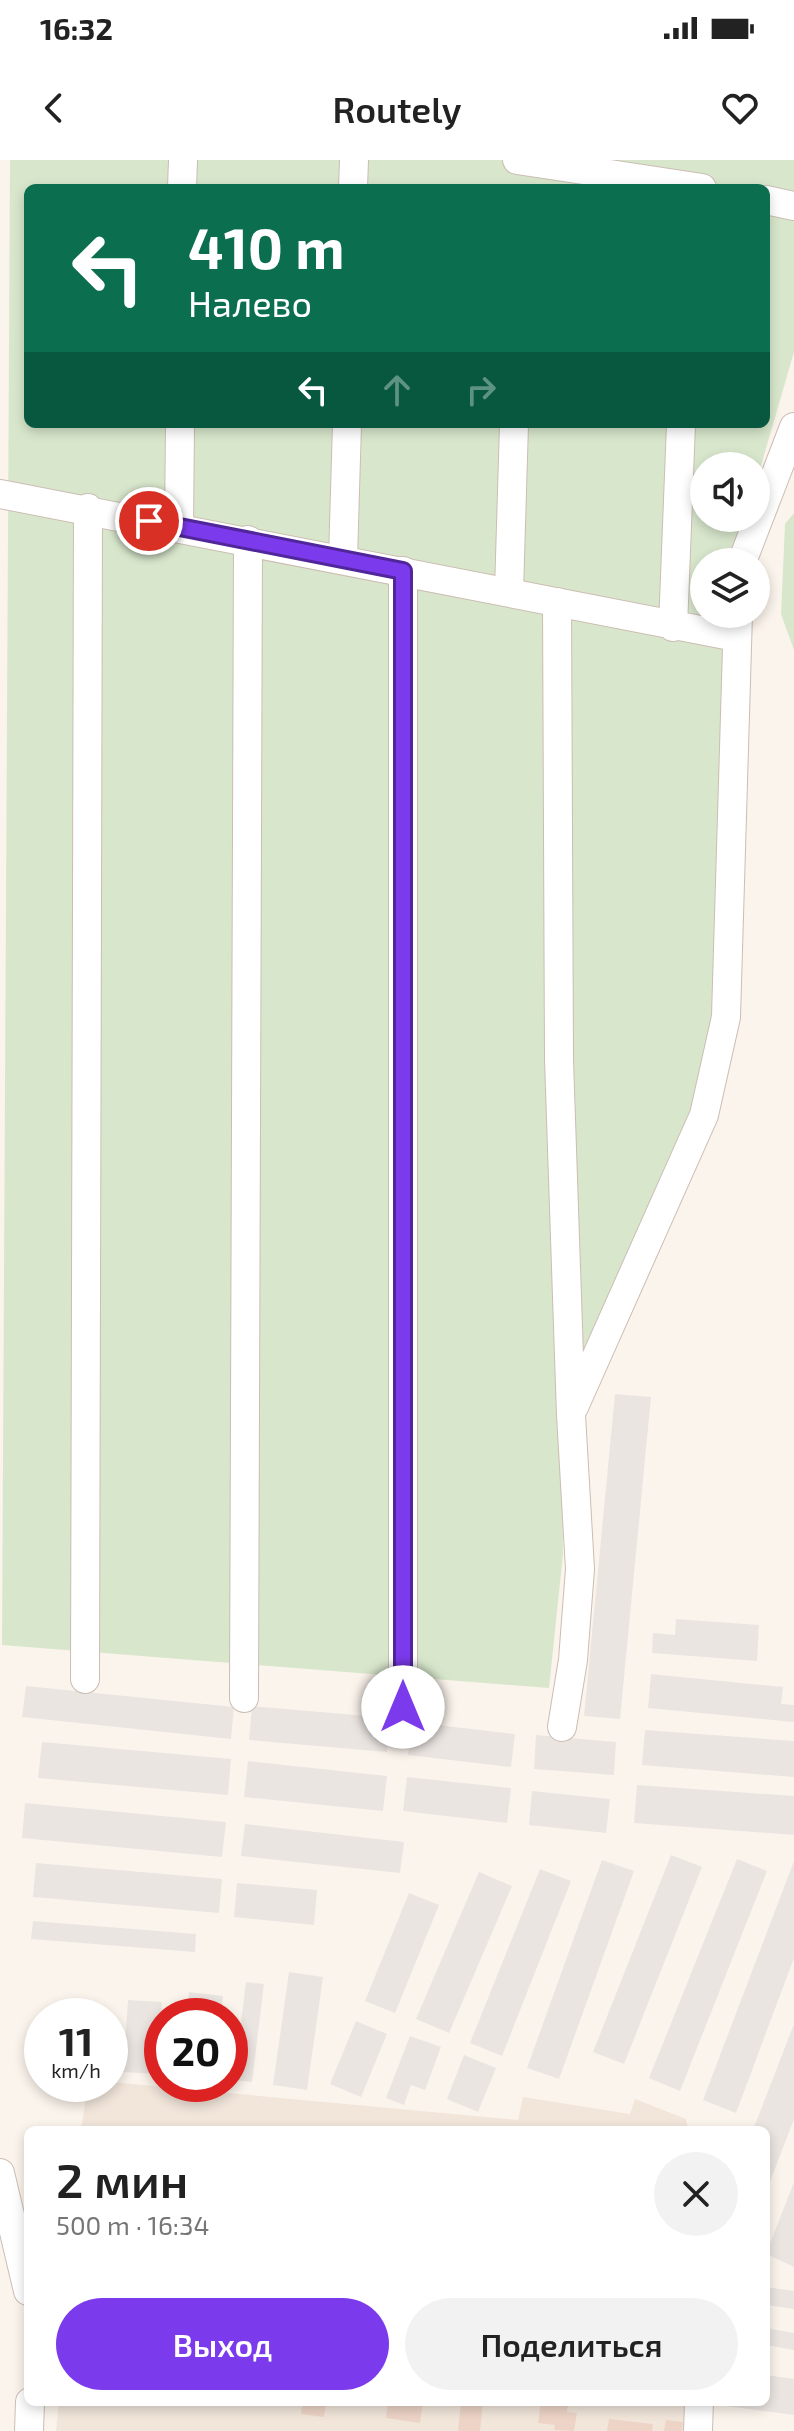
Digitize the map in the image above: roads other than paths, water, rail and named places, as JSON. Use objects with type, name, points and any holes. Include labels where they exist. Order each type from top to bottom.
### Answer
[{"type":"street","points":[[182,184],[183,160]]},
{"type":"street","points":[[353,184],[354,160]]},
{"type":"street","points":[[520,184],[519,160],[675,184]]},
{"type":"street","points":[[770,201],[794,206]]},
{"type":"street","points":[[747,548],[794,427]]},
{"type":"street","points":[[179,527],[180,428]]},
{"type":"street","points":[[343,559],[347,428]]},
{"type":"street","points":[[509,592],[514,428]]},
{"type":"street","points":[[673,627],[681,428]]},
{"type":"street","points":[[0,494],[88,508],[673,627],[690,627]]},
{"type":"street","points":[[85,1679],[88,508]]},
{"type":"street","points":[[244,1698],[248,540]]},
{"type":"street","points":[[403,571],[403,1707]]},
{"type":"street","points":[[557,602],[559,1060],[571,1415],[580,1569],[573,1660],[562,1727]]},
{"type":"street","points":[[571,1415],[704,1115],[726,1017],[737,628]]},
{"type":"street","points":[[0,2173],[24,2274]]},
{"type":"street","points":[[29,2431],[30,2406]]},
{"type":"street","points":[[698,2431],[699,2406]]}]
